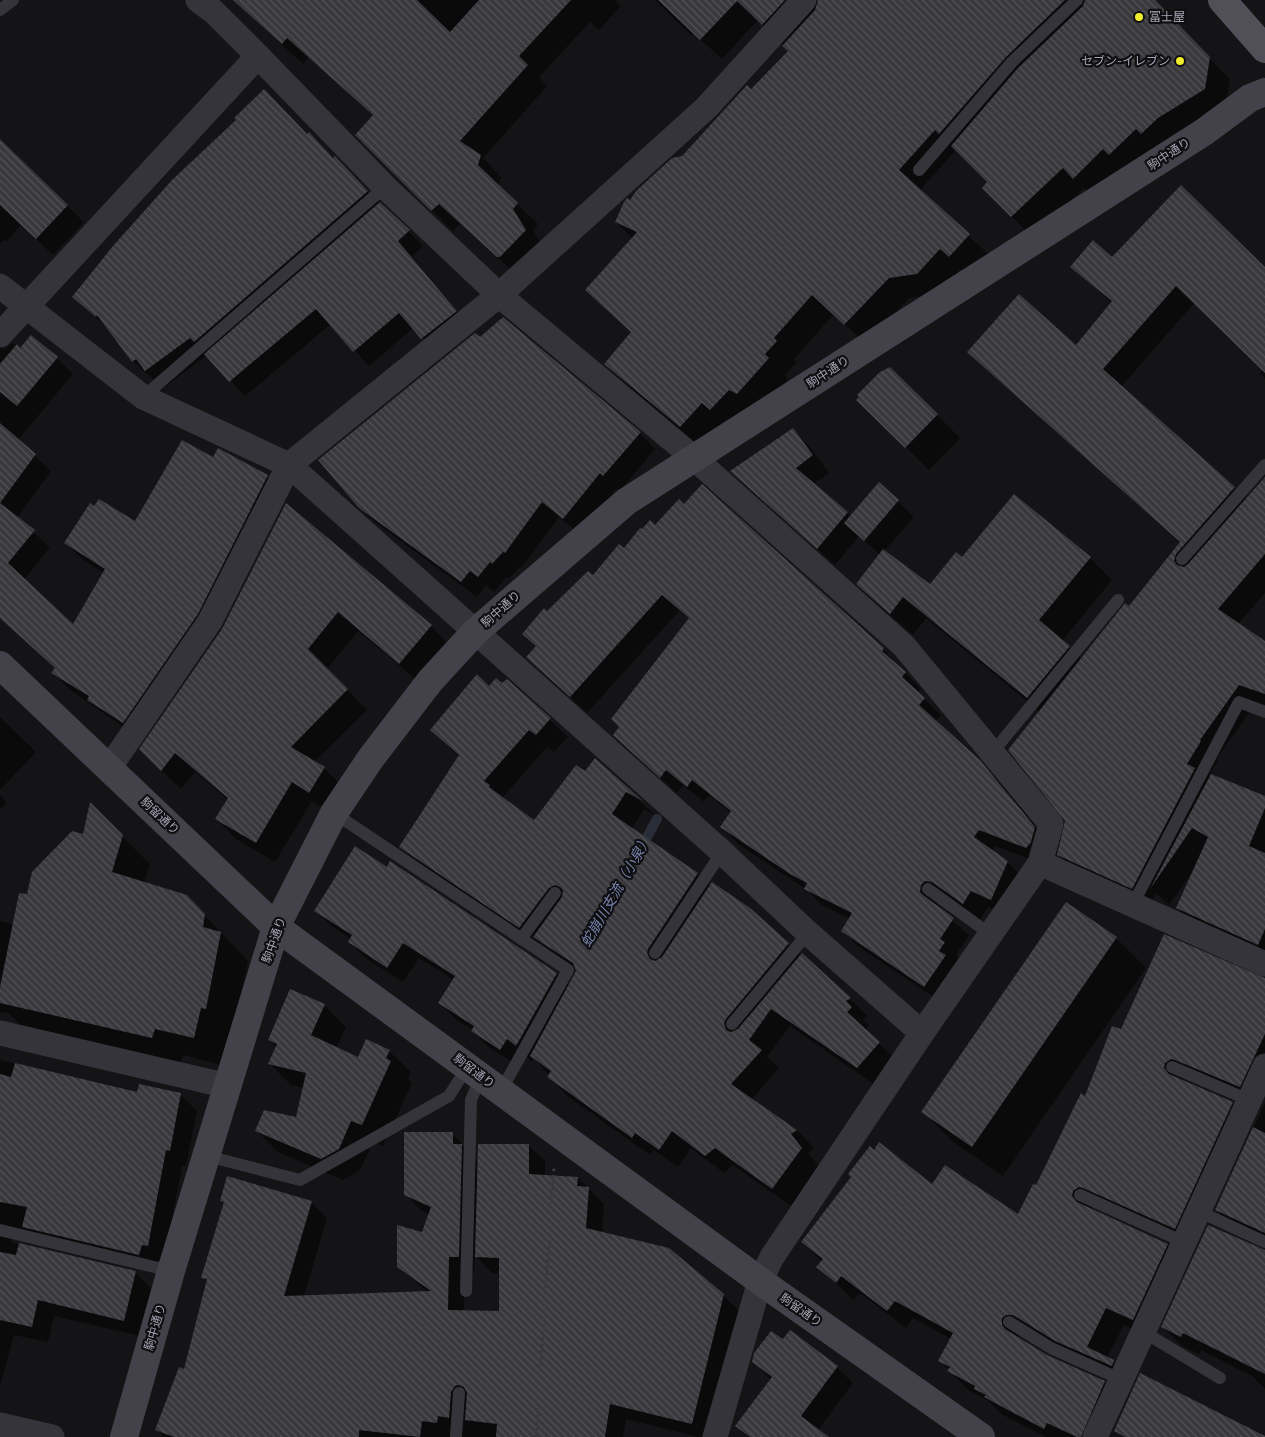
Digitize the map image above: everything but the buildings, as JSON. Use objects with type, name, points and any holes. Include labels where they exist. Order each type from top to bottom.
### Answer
[{"type":"main road","points":[[1222,0],[1265,49]]},
{"type":"street","points":[[109,768],[210,621],[289,465],[499,295],[706,108],[804,0]]},
{"type":"street","points":[[213,4],[258,56],[385,187],[499,295],[694,458],[904,646],[1050,824],[1040,863],[922,1033],[772,1257],[760,1281],[715,1437]]},
{"type":"street","points":[[0,335],[258,56]]},
{"type":"street","name":"駒中通り","points":[[124,1437],[171,1270],[276,927],[334,813],[406,711],[430,681],[475,632],[610,514],[694,458],[1196,137],[1250,98],[1265,92]]},
{"type":"street","points":[[0,286],[143,397],[289,465],[722,852],[808,933],[922,1033]]},
{"type":"street","name":"駒留通り","points":[[0,664],[276,927],[760,1281],[981,1437]]},
{"type":"street","points":[[1040,863],[1265,964]]},
{"type":"street","points":[[0,1033],[228,1086]]},
{"type":"street","points":[[1094,1437],[1265,1066]]},
{"type":"street","points":[[0,1425],[52,1437]]},
{"type":"lane","points":[[0,10],[12,0]]},
{"type":"lane","points":[[919,170],[1012,62],[1077,0]]},
{"type":"lane","points":[[143,397],[385,187]]},
{"type":"lane","points":[[1182,560],[1265,465]]},
{"type":"lane","points":[[992,753],[1118,600]]},
{"type":"lane","points":[[1133,904],[1239,702],[1265,712]]},
{"type":"lane","points":[[334,813],[568,970],[483,1078],[471,1100],[466,1292]]},
{"type":"lane","points":[[655,953],[722,852]]},
{"type":"lane","points":[[928,889],[990,934]]},
{"type":"lane","points":[[521,939],[555,892]]},
{"type":"lane","points":[[732,1024],[808,933]]},
{"type":"lane","points":[[1172,1067],[1249,1100]]},
{"type":"lane","points":[[207,1156],[300,1180],[483,1078]]},
{"type":"lane","points":[[1080,1195],[1184,1242]]},
{"type":"lane","points":[[1198,1211],[1265,1242]]},
{"type":"lane","points":[[0,1230],[171,1270]]},
{"type":"lane","points":[[1009,1322],[1051,1348],[1120,1379]]},
{"type":"lane","points":[[1142,1331],[1220,1378]]},
{"type":"lane","points":[[456,1437],[459,1393]]},
{"type":"path","points":[[536,1437],[556,1132]]},
{"type":"waterway","name":"蛇崩川支流（小泉）","points":[[641,848],[657,819]]},
{"type":"place","name":"冨士屋","points":[[1139,17]]},
{"type":"place","name":"セブン-イレブン","points":[[1180,61]]}]
